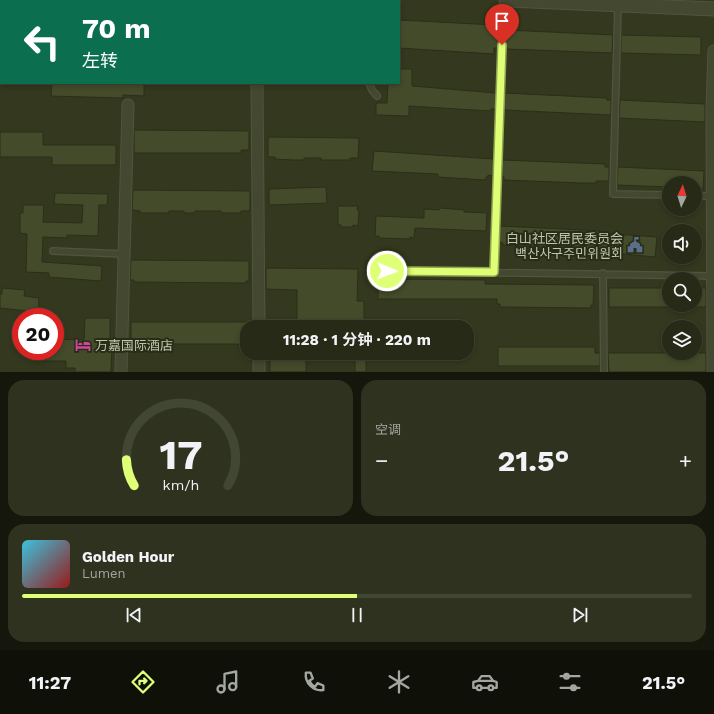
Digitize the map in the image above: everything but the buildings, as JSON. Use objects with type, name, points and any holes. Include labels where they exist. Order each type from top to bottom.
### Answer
[{"type":"street","points":[[505,0],[714,9]]},
{"type":"street","points":[[713,372],[712,196],[714,51]]},
{"type":"street","points":[[257,84],[259,320]]},
{"type":"street","points":[[121,372],[128,105]]},
{"type":"street","points":[[259,360],[259,372]]},
{"type":"lane","points":[[494,272],[505,0]]},
{"type":"lane","points":[[618,5],[613,194],[662,195]]},
{"type":"lane","points":[[369,84],[377,96]]},
{"type":"lane","points":[[702,196],[712,196]]},
{"type":"lane","points":[[53,251],[124,254]]},
{"type":"lane","points":[[387,271],[603,273],[713,276]]},
{"type":"lane","points":[[603,273],[604,372]]},
{"type":"place","name":"白山社区居民委员会 백산사구주민위원회","points":[[635,245]]},
{"type":"place","name":"万嘉国际酒店","points":[[83,345]]},
{"type":"route","points":[[387,271],[494,272],[502,45]]}]
